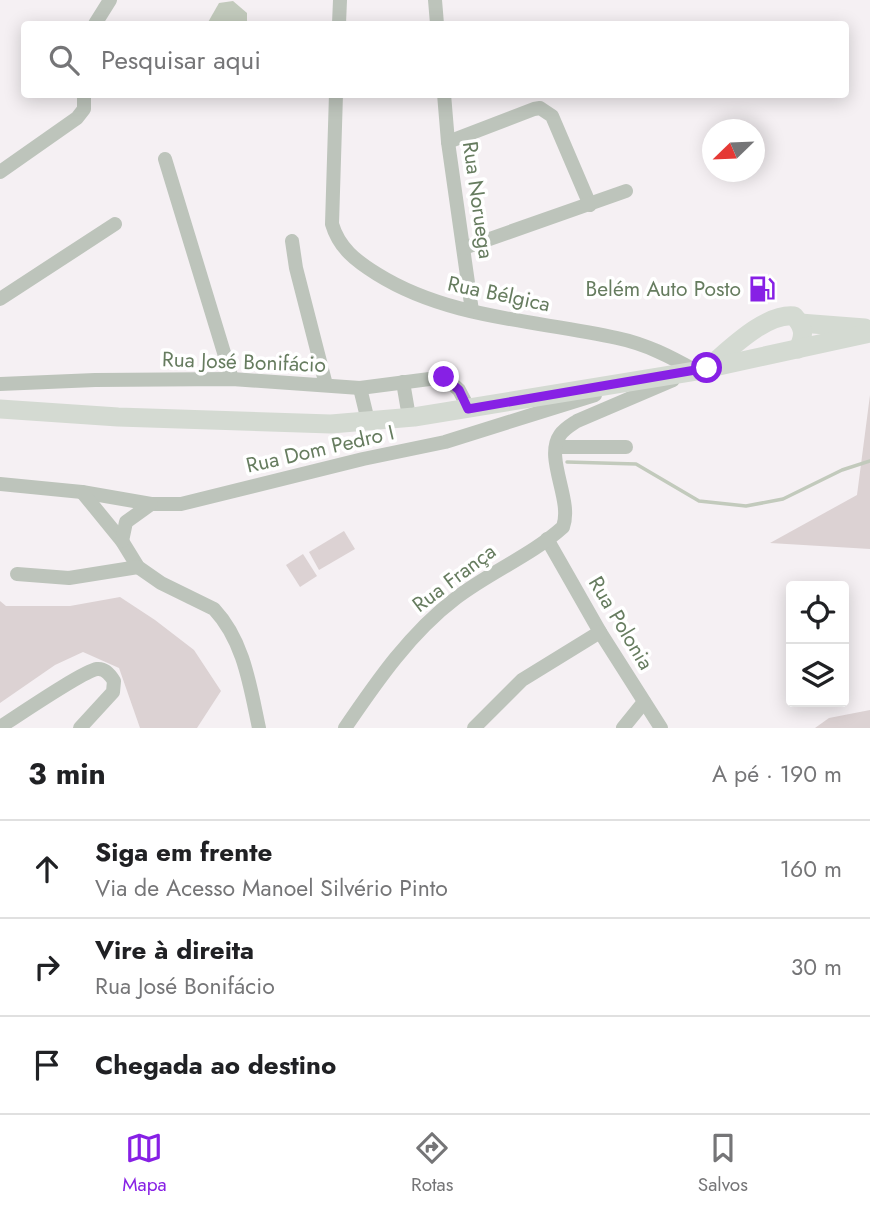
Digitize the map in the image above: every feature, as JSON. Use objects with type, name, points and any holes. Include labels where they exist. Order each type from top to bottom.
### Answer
[{"type":"main road","points":[[701,370],[776,317],[784,315],[794,316],[800,323],[803,339],[799,349]]},
{"type":"main road","points":[[800,323],[870,331]]},
{"type":"main road","points":[[0,409],[45,414],[331,424],[368,421],[468,409],[701,370],[870,331]]},
{"type":"main road","points":[[0,416],[45,414]]},
{"type":"street","points":[[97,21],[110,0]]},
{"type":"street","points":[[339,21],[340,0]]},
{"type":"street","points":[[435,0],[438,21]]},
{"type":"street","points":[[0,172],[77,118],[84,109],[85,98]]},
{"type":"street","name":"Rua Bélgica","points":[[336,98],[331,208],[335,237],[344,249],[366,267],[411,293],[471,311],[620,338],[659,351],[701,370]]},
{"type":"street","name":"Rua Noruega","points":[[444,98],[471,311]]},
{"type":"street","points":[[448,142],[534,109],[547,111],[552,116],[590,205]]},
{"type":"street","points":[[165,159],[232,379]]},
{"type":"street","points":[[464,248],[626,191]]},
{"type":"street","points":[[0,299],[115,225]]},
{"type":"street","points":[[292,241],[296,268],[326,385]]},
{"type":"street","points":[[547,539],[563,527],[566,519],[556,447],[560,435],[577,421],[701,370]]},
{"type":"street","name":"Rua José Bonifácio","points":[[0,384],[232,379],[360,387],[444,377],[459,390],[468,409]]},
{"type":"street","name":"Rua Dom Pedro I","points":[[0,484],[82,492],[151,504],[181,503],[363,458],[445,442],[642,379]]},
{"type":"street","points":[[403,382],[409,417]]},
{"type":"street","points":[[360,387],[368,421]]},
{"type":"street","points":[[556,447],[626,447]]},
{"type":"street","points":[[82,492],[122,541],[138,567],[161,583],[200,601],[220,616],[240,649],[259,728]]},
{"type":"street","points":[[122,541],[126,522],[151,504]]},
{"type":"street","name":"Rua Polonia","points":[[547,539],[600,632],[661,728]]},
{"type":"street","name":"Rua França","points":[[345,728],[368,694],[425,624],[469,589],[547,539]]},
{"type":"street","points":[[17,574],[69,578],[138,567]]},
{"type":"street","points":[[474,728],[522,680],[600,632]]},
{"type":"street","points":[[0,727],[97,669],[104,670],[114,681],[113,692],[80,728]]},
{"type":"street","points":[[623,728],[644,702]]},
{"type":"shaded area","points":[[233,1],[247,13],[247,21],[209,21],[219,3]]},
{"type":"shaded area","points":[[870,395],[870,549],[770,543],[857,495]]},
{"type":"shaded area","points":[[344,531],[355,549],[319,570],[309,552]]},
{"type":"shaded area","points":[[303,554],[317,576],[300,587],[286,565]]},
{"type":"shaded area","points":[[120,597],[194,650],[221,691],[197,728],[140,728],[119,668],[83,652],[55,665],[0,703],[0,601],[6,606],[70,606]]},
{"type":"shaded area","points":[[870,710],[870,728],[815,728],[829,718]]},
{"type":"waterway","points":[[567,462],[636,464],[699,501],[746,506],[783,499],[842,470],[870,461]]},
{"type":"place","name":"Belém Auto Posto","points":[[762,289]]},
{"type":"route","points":[[444,377],[459,390],[468,409],[707,368]]}]
